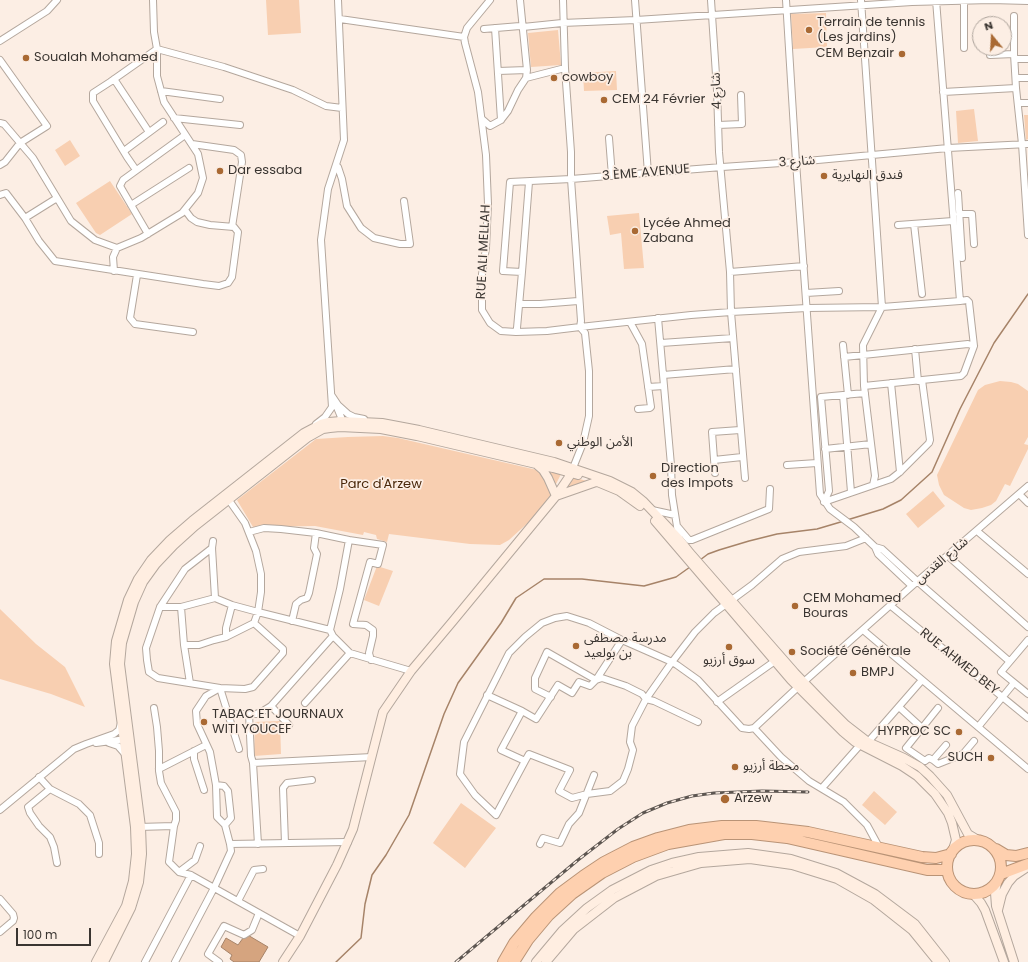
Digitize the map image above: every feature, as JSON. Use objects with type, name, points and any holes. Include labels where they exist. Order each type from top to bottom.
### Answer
[{"type":"highway","points":[[503,962],[514,943],[560,892],[604,862],[633,847],[658,838],[689,830],[722,826],[756,826],[808,832],[936,858],[951,853],[963,842],[970,840],[978,840],[990,845],[1006,855],[1016,856],[1028,854]]},
{"type":"highway","points":[[514,962],[528,940],[549,915],[572,894],[609,869],[633,856],[668,844],[724,834],[752,834],[794,839],[927,870],[947,870]]},
{"type":"highway","points":[[995,849],[1001,861],[999,878]]},
{"type":"highway","points":[[951,853],[947,865],[949,878],[953,885],[959,890],[974,895],[991,889],[999,878],[1028,864]]},
{"type":"main road","points":[[96,962],[126,906],[133,881],[136,854],[138,827],[125,754],[120,664],[122,642],[134,602],[143,582],[165,554],[227,497],[311,428],[321,424],[382,423],[419,430],[554,462],[619,491],[637,503],[687,554],[843,732],[860,745],[920,767],[940,786],[954,806],[968,834],[978,840]]},
{"type":"main road","points":[[104,962],[131,908],[139,882],[142,854],[125,738],[121,723],[114,664],[116,641],[128,600],[138,578],[151,560],[170,540],[308,438],[323,429],[339,424],[381,429],[572,471],[623,487],[632,492],[680,539],[687,554]]},
{"type":"main road","points":[[536,464],[543,470],[556,496]]},
{"type":"main road","points":[[283,962],[300,936],[348,842],[353,829],[383,712],[411,671],[556,496],[572,471]]},
{"type":"main road","points":[[556,496],[596,482]]},
{"type":"main road","points":[[728,602],[775,661],[846,725],[917,776],[936,794],[952,823],[955,834],[955,845],[951,853]]},
{"type":"main road","points":[[536,962],[562,930],[587,908],[612,890],[645,873],[672,863],[699,857],[748,853],[791,859],[836,873],[875,894],[915,924],[945,962]]},
{"type":"main road","points":[[546,962],[574,929],[602,907],[614,898],[656,876],[701,863],[750,859],[792,865],[837,879],[874,900],[912,930],[938,962]]},
{"type":"main road","points":[[998,912],[1002,894],[1008,883],[1014,876],[1028,868]]},
{"type":"main road","points":[[999,878],[995,893],[998,912],[1014,962]]},
{"type":"main road","points":[[974,895],[982,903],[1004,962]]},
{"type":"main road","points":[[1000,952],[1009,949]]},
{"type":"street","points":[[0,41],[47,11],[57,0]]},
{"type":"street","points":[[0,123],[4,124],[33,158],[71,221],[95,240],[117,248],[141,238],[182,214],[198,193],[203,178],[198,154],[164,102],[157,76],[157,50],[154,32],[153,0]]},
{"type":"street","points":[[338,0],[344,140],[328,189],[321,240],[332,407],[339,424]]},
{"type":"street","points":[[340,19],[464,36],[466,28],[490,0]]},
{"type":"street","points":[[482,119],[490,126],[501,120],[508,111],[518,90],[526,78],[527,70],[520,0]]},
{"type":"street","points":[[562,0],[562,23],[571,152],[571,179],[578,301],[581,321],[580,327],[585,333],[589,372],[589,416],[583,443],[572,471]]},
{"type":"street","points":[[635,0],[648,173]]},
{"type":"street","name":"شارع 4","points":[[712,0],[718,125],[730,272],[731,312],[742,457],[745,478]]},
{"type":"street","points":[[786,0],[820,494],[830,509],[866,538],[875,547],[878,554],[912,586]]},
{"type":"street","points":[[964,0],[964,48]]},
{"type":"street","points":[[484,29],[786,10],[862,2],[964,0],[1028,1]]},
{"type":"street","points":[[864,386],[961,376],[964,373],[974,346],[970,304],[968,300],[960,301],[956,224],[942,92],[936,1]]},
{"type":"street","points":[[862,2],[882,307],[863,345],[864,386],[875,476],[873,485]]},
{"type":"street","points":[[1014,16],[1016,88],[1025,144],[1028,235]]},
{"type":"street","points":[[495,28],[501,120]]},
{"type":"street","name":"RUE ALI MELLAH","points":[[464,36],[478,92],[486,155],[488,204],[486,248],[482,274],[482,310],[490,323],[501,331],[547,331],[658,318],[731,312],[807,308],[882,307],[960,301]]},
{"type":"street","points":[[136,170],[93,101],[93,93],[157,50],[224,67],[293,90],[326,106],[342,108]]},
{"type":"street","points":[[1002,56],[1028,59]]},
{"type":"street","points":[[0,60],[47,126],[20,143],[5,162],[0,165]]},
{"type":"street","points":[[526,78],[565,68]]},
{"type":"street","points":[[498,71],[527,70]]},
{"type":"street","points":[[1016,78],[1028,78]]},
{"type":"street","points":[[114,79],[149,132]]},
{"type":"street","points":[[942,92],[1016,88]]},
{"type":"street","points":[[161,91],[220,99]]},
{"type":"street","points":[[718,125],[742,124],[741,95]]},
{"type":"street","points":[[1018,103],[1028,103]]},
{"type":"street","points":[[174,118],[240,125]]},
{"type":"street","points":[[124,151],[163,122]]},
{"type":"street","points":[[148,234],[120,186],[123,180],[185,135]]},
{"type":"street","points":[[609,138],[612,176]]},
{"type":"street","points":[[192,144],[234,150],[241,155],[242,162],[232,227]]},
{"type":"street","name":"شارع 3","points":[[722,167],[872,156],[948,148],[1025,144]]},
{"type":"street","points":[[336,165],[342,178],[347,206],[361,228],[374,238],[400,244],[410,244],[404,201]]},
{"type":"street","name":"3 ÈME AVENUE","points":[[522,272],[502,271],[510,182],[529,182],[722,167]]},
{"type":"street","points":[[131,205],[189,168]]},
{"type":"street","points":[[516,332],[529,182]]},
{"type":"street","points":[[958,193],[960,214],[956,224],[962,258]]},
{"type":"street","points":[[0,195],[6,194],[26,218],[39,241],[55,261],[137,275],[219,286],[228,282],[232,277],[238,232],[234,227],[210,225],[197,222],[191,218],[185,210]]},
{"type":"street","points":[[26,218],[57,198]]},
{"type":"street","points":[[960,214],[972,214],[974,244]]},
{"type":"street","points":[[914,224],[922,294]]},
{"type":"street","points":[[898,225],[956,224]]},
{"type":"street","points":[[114,271],[114,257],[117,248]]},
{"type":"street","points":[[730,272],[804,266]]},
{"type":"street","points":[[137,275],[130,318],[135,324],[193,332]]},
{"type":"street","points":[[806,293],[839,291]]},
{"type":"street","points":[[519,304],[578,301]]},
{"type":"street","points":[[658,318],[671,465],[672,495],[680,539]]},
{"type":"street","points":[[630,322],[642,344],[651,408],[638,409]]},
{"type":"street","points":[[661,343],[733,338]]},
{"type":"street","points":[[844,357],[968,344],[974,346]]},
{"type":"street","points":[[843,345],[847,447],[851,492]]},
{"type":"street","points":[[824,502],[891,478],[900,472],[929,444],[930,440],[915,349]]},
{"type":"street","points":[[663,375],[736,369]]},
{"type":"street","points":[[891,383],[900,472]]},
{"type":"street","points":[[648,387],[664,386]]},
{"type":"street","points":[[824,502],[829,491],[821,397],[865,393]]},
{"type":"street","points":[[331,395],[338,405],[348,414],[354,417],[382,423]]},
{"type":"street","points":[[331,395],[340,414],[339,424]]},
{"type":"street","points":[[311,428],[325,417],[332,407]]},
{"type":"street","points":[[715,473],[712,431],[740,430]]},
{"type":"street","points":[[825,450],[871,444]]},
{"type":"street","points":[[714,460],[742,457]]},
{"type":"street","points":[[787,465],[817,463]]},
{"type":"street","name":"شارع القدس","points":[[751,729],[912,586],[1028,486]]},
{"type":"street","points":[[677,525],[690,540],[769,509],[770,488]]},
{"type":"street","points":[[1019,494],[1028,503]]},
{"type":"street","points":[[184,645],[199,645],[226,637],[254,623],[258,612],[261,592],[261,574],[256,551],[245,523],[227,497]]},
{"type":"street","points":[[652,510],[675,515]]},
{"type":"street","points":[[249,532],[264,528],[316,533],[383,546],[378,564],[370,562],[353,624],[366,625],[373,630],[374,636],[368,653],[371,660]]},
{"type":"street","points":[[977,531],[1028,574]]},
{"type":"street","points":[[292,621],[296,604],[300,600],[307,598],[309,593],[317,554],[314,548],[316,533]]},
{"type":"street","points":[[866,538],[846,546],[807,551],[782,559],[752,585],[714,613],[695,632],[672,662],[646,699],[632,726],[630,742],[633,750],[628,769],[622,781],[610,791],[587,794],[572,798],[559,791],[570,770],[529,754],[496,815],[475,795],[460,774],[464,742],[509,653],[542,623],[555,618],[567,616],[589,623],[622,640],[672,662],[677,664],[698,680],[742,728],[751,729],[809,781],[844,802],[867,825],[879,847]]},
{"type":"street","points":[[229,714],[256,714],[271,706],[331,633],[349,540]]},
{"type":"street","points":[[213,541],[212,548],[215,598]]},
{"type":"street","points":[[875,547],[882,549],[1009,661]]},
{"type":"street","points":[[212,548],[185,569],[160,607],[146,648],[149,672],[158,678],[220,688],[245,689],[253,687],[283,653],[281,646],[254,623]]},
{"type":"street","points":[[948,556],[1028,627]]},
{"type":"street","points":[[160,607],[181,607],[215,598],[232,605],[331,633],[350,653],[411,671]]},
{"type":"street","points":[[226,637],[226,628],[232,605]]},
{"type":"street","name":"RUE AHMED BEY","points":[[891,606],[1028,718]]},
{"type":"street","points":[[181,607],[184,645],[190,683]]},
{"type":"street","points":[[863,630],[1028,769]]},
{"type":"street","points":[[487,695],[522,711],[536,720],[558,685],[572,693],[579,682],[590,686],[596,680],[622,640]]},
{"type":"street","points":[[1028,640],[1001,672],[1028,694]]},
{"type":"street","points":[[551,697],[535,689],[535,678],[547,652],[596,680],[602,678],[626,686],[642,694],[646,699],[654,701],[698,722]]},
{"type":"street","points":[[306,703],[350,653]]},
{"type":"street","points":[[718,702],[775,661]]},
{"type":"street","points":[[868,742],[922,680]]},
{"type":"street","points":[[978,727],[1014,683]]},
{"type":"street","points":[[220,688],[239,749]]},
{"type":"street","points":[[175,962],[214,888],[231,851],[226,825],[217,817],[216,785],[210,752],[198,724],[196,711],[206,696],[220,688]]},
{"type":"street","points":[[271,706],[289,725]]},
{"type":"street","points":[[899,707],[922,728]]},
{"type":"street","points":[[154,708],[159,745],[159,770],[161,783],[176,812],[169,862],[179,872],[191,875],[300,936]]},
{"type":"street","points":[[938,708],[906,748],[925,761],[929,758],[938,764],[963,754],[974,741]]},
{"type":"street","points":[[522,711],[501,750],[525,761]]},
{"type":"street","points":[[250,714],[251,756],[254,763],[258,844]]},
{"type":"street","points":[[107,740],[117,732],[121,723]]},
{"type":"street","points":[[0,810],[74,749],[86,744],[125,738]]},
{"type":"street","points":[[107,740],[118,746],[125,754]]},
{"type":"street","points":[[159,770],[206,745]]},
{"type":"street","points":[[822,788],[860,745]]},
{"type":"street","points":[[933,760],[946,745]]},
{"type":"street","points":[[194,751],[194,759],[204,790]]},
{"type":"street","points":[[254,763],[372,757]]},
{"type":"street","points":[[540,844],[543,838],[560,842],[569,824],[579,813],[594,775]]},
{"type":"street","points":[[39,777],[50,789],[79,804],[90,815],[99,843],[99,854]]},
{"type":"street","points":[[285,843],[283,788],[287,783],[312,780]]},
{"type":"street","points":[[216,785],[224,786],[228,791],[231,818],[226,825]]},
{"type":"street","points":[[50,789],[28,807],[30,813],[39,826],[50,837],[54,847],[56,863]]},
{"type":"street","points":[[138,827],[174,826]]},
{"type":"street","points":[[230,844],[348,842]]},
{"type":"street","points":[[179,872],[195,860],[200,846]]},
{"type":"street","points":[[238,901],[254,870],[263,869]]},
{"type":"street","points":[[145,962],[191,875]]},
{"type":"street","points":[[0,899],[13,914],[14,922],[0,932]]},
{"type":"street","points":[[219,962],[208,954],[224,926],[244,935],[252,930],[259,913]]},
{"type":"green space","points":[[266,0],[299,0],[301,33],[268,35]]},
{"type":"green space","name":"Terrain de tennis (Les jardins)","points":[[826,13],[827,47],[793,49],[791,14]]},
{"type":"green space","points":[[558,30],[561,65],[531,67],[528,33]]},
{"type":"green space","points":[[616,71],[617,90],[584,91],[583,73]]},
{"type":"green space","points":[[974,109],[978,141],[958,143],[956,111]]},
{"type":"green space","points":[[1024,115],[1028,115],[1028,139],[1026,140]]},
{"type":"green space","points":[[70,140],[80,156],[65,166],[55,150]]},
{"type":"green space","points":[[110,181],[132,214],[100,235],[96,233],[76,203]]},
{"type":"green space","points":[[639,213],[644,268],[624,269],[621,233],[610,235],[607,216]]},
{"type":"green space","points":[[1000,381],[1018,384],[1028,391],[1028,437],[1024,444],[1028,445],[1028,449],[1010,486],[1005,484],[996,501],[991,505],[971,510],[964,508],[944,495],[939,485],[937,475],[978,390],[985,385]]},
{"type":"green space","name":"Parc d'Arzew","points":[[383,436],[398,438],[537,470],[546,477],[551,488],[550,497],[531,520],[509,540],[500,545],[470,544],[389,534],[387,542],[377,539],[376,535],[364,532],[363,535],[315,526],[253,527],[237,500],[316,439]]},
{"type":"green space","points":[[548,471],[561,474],[555,486]]},
{"type":"green space","points":[[572,477],[587,481],[566,489]]},
{"type":"green space","points":[[933,491],[945,506],[918,528],[906,514]]},
{"type":"green space","points":[[377,566],[393,571],[379,606],[364,600]]},
{"type":"green space","points":[[0,609],[36,644],[65,667],[85,707],[51,694],[0,679]]},
{"type":"green space","points":[[280,721],[281,754],[254,756],[255,722]]},
{"type":"green space","points":[[874,791],[897,812],[885,825],[862,805]]},
{"type":"green space","points":[[461,803],[496,828],[465,868],[433,843]]},
{"type":"shaded area","points":[[246,934],[268,947],[259,962],[234,962],[230,959],[232,955],[221,947],[226,938],[238,945]]},
{"type":"waterway","points":[[847,520],[883,509],[901,500],[932,472],[960,409],[994,343],[1028,294]]},
{"type":"waterway","points":[[700,560],[708,554],[749,541],[777,534],[817,529],[844,521]]},
{"type":"waterway","points":[[336,962],[361,938],[365,904],[372,875],[386,855],[409,815],[444,714],[458,683],[501,623],[516,598],[544,579],[582,579],[644,586],[676,577],[690,567]]},
{"type":"railway","points":[[456,962],[578,860],[618,829],[643,813],[667,803],[692,796],[714,793],[762,791],[808,792]]},
{"type":"place","name":"Terrain de tennis (Les jardins)","points":[[809,30]]},
{"type":"place","name":"CEM Benzair","points":[[902,54]]},
{"type":"place","name":"Soualah Mohamed","points":[[26,58]]},
{"type":"place","name":"cowboy","points":[[554,78]]},
{"type":"place","name":"CEM 24 Février","points":[[604,100]]},
{"type":"place","name":"Dar essaba","points":[[220,171]]},
{"type":"place","name":"فندق النهايرية","points":[[824,176]]},
{"type":"place","name":"Lycée Ahmed Zabana","points":[[635,231]]},
{"type":"place","name":"الأمن الوطني","points":[[559,443]]},
{"type":"place","name":"Direction des Impots","points":[[653,476]]},
{"type":"place","name":"CEM Mohamed Bouras","points":[[795,606]]},
{"type":"place","name":"مدرسة مصطفى بن بولعيد","points":[[576,646]]},
{"type":"place","name":"سوق أرزيو","points":[[729,647]]},
{"type":"place","name":"Société Générale","points":[[792,652]]},
{"type":"place","name":"BMPJ","points":[[853,673]]},
{"type":"place","name":"TABAC ET JOURNAUX WITI YOUCEF","points":[[204,722]]},
{"type":"place","name":"HYPROC SC","points":[[959,732]]},
{"type":"place","name":"SUCH","points":[[991,758]]},
{"type":"place","name":"محطة أرزيو","points":[[735,767]]},
{"type":"place","name":"Arzew","points":[[725,799]]}]
